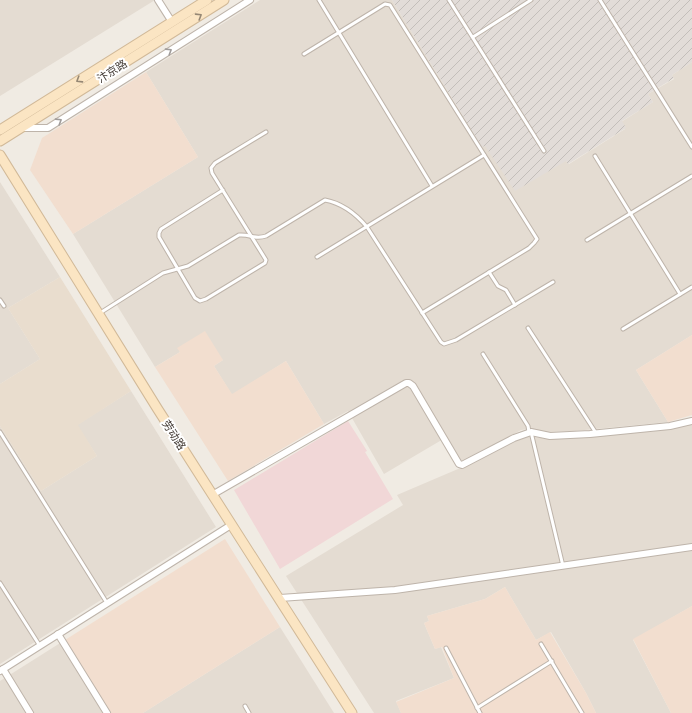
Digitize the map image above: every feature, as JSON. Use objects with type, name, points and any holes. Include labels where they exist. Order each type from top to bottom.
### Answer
[{"type":"street","points":[[158,0],[172,22]]},
{"type":"street","name":"汴京路","points":[[0,130],[207,0]]},
{"type":"street","name":"汴京路","points":[[0,141],[224,0]]},
{"type":"street","points":[[22,128],[48,128],[250,0]]},
{"type":"street","name":"劳动路","points":[[0,155],[212,495],[280,598],[352,713]]},
{"type":"street","points":[[212,495],[406,383],[413,386],[459,464],[462,465],[514,438],[530,432],[550,436],[596,434],[670,426],[692,421]]},
{"type":"street","points":[[30,713],[1,670],[231,525]]},
{"type":"street","points":[[280,598],[395,590],[692,546]]},
{"type":"street","points":[[58,634],[107,713]]},
{"type":"lane","points":[[319,0],[340,32],[350,53],[432,186]]},
{"type":"lane","points":[[450,0],[544,151]]},
{"type":"lane","points":[[473,37],[531,0]]},
{"type":"lane","points":[[600,0],[692,148]]},
{"type":"lane","points":[[304,54],[385,4],[390,5],[537,239],[529,248],[422,313]]},
{"type":"lane","points":[[223,190],[162,229],[159,233],[159,237],[178,270],[195,298],[200,301],[206,299],[265,263],[266,260],[223,190],[212,173],[212,168],[215,163],[266,132]]},
{"type":"lane","points":[[317,257],[484,155]]},
{"type":"lane","points":[[595,156],[680,294]]},
{"type":"lane","points":[[587,240],[692,176]]},
{"type":"lane","points":[[98,314],[163,273],[188,266],[239,235],[246,234],[259,238],[266,236],[325,200],[338,204],[347,209],[367,227],[440,342],[444,344],[456,340],[553,282]]},
{"type":"lane","points":[[489,272],[498,286],[506,290],[515,305]]},
{"type":"lane","points":[[623,328],[692,286]]},
{"type":"lane","points":[[0,300],[4,306]]},
{"type":"lane","points":[[528,328],[596,434]]},
{"type":"lane","points":[[483,354],[528,426],[563,566]]},
{"type":"lane","points":[[0,432],[107,603]]},
{"type":"lane","points":[[0,583],[40,646]]},
{"type":"lane","points":[[541,644],[582,713]]},
{"type":"lane","points":[[446,648],[480,713]]},
{"type":"lane","points":[[477,708],[552,661]]},
{"type":"lane","points":[[245,706],[249,713]]},
{"type":"shaded area","points":[[0,0],[155,0],[0,96]]},
{"type":"shaded area","points":[[260,0],[392,0],[482,147],[485,146],[566,161],[569,164],[625,129],[621,122],[653,102],[648,94],[674,79],[672,75],[692,62],[692,335],[636,370],[668,422],[574,431],[547,432],[528,429],[521,430],[465,461],[458,460],[445,438],[384,474],[348,411],[324,424],[286,361],[232,395],[214,366],[223,360],[178,348],[180,352],[155,367],[73,234],[198,157],[146,72]]},
{"type":"shaded area","points":[[392,0],[692,0],[692,62],[672,75],[674,78],[648,94],[653,102],[622,121],[626,128],[568,164],[566,161],[515,191],[485,146],[482,147]]},
{"type":"shaded area","points":[[146,72],[198,157],[73,234],[30,170],[42,138]]},
{"type":"shaded area","points":[[0,182],[60,277],[8,308],[40,359],[0,384]]},
{"type":"shaded area","points":[[60,277],[131,391],[78,425],[97,456],[41,491],[0,426],[0,384],[40,359],[8,308]]},
{"type":"shaded area","points":[[205,331],[223,360],[214,366],[232,394],[286,361],[324,424],[228,481],[155,367],[180,352],[177,348]]},
{"type":"shaded area","points":[[692,335],[692,415],[668,422],[636,370]]},
{"type":"shaded area","points":[[131,391],[216,527],[0,664],[0,426],[41,491],[97,456],[77,425]]},
{"type":"shaded area","points":[[348,421],[367,451],[365,452],[393,499],[280,569],[234,490]]},
{"type":"shaded area","points":[[692,424],[692,606],[633,640],[671,713],[596,713],[551,632],[536,640],[505,587],[485,599],[427,616],[429,621],[424,623],[435,649],[441,647],[454,678],[396,701],[401,713],[374,713],[286,576],[403,505],[397,495],[465,466],[526,436],[550,439],[657,431]]},
{"type":"shaded area","points":[[225,539],[280,627],[143,713],[111,713],[65,640]]},
{"type":"shaded area","points":[[505,587],[536,640],[550,632],[596,713],[401,713],[396,702],[454,678],[442,647],[435,649],[424,623],[429,621],[427,616],[485,599]]},
{"type":"shaded area","points":[[692,606],[692,713],[671,713],[633,639]]},
{"type":"shaded area","points":[[280,627],[334,713],[143,713]]},
{"type":"shaded area","points":[[65,640],[111,713],[0,713],[0,681]]}]
